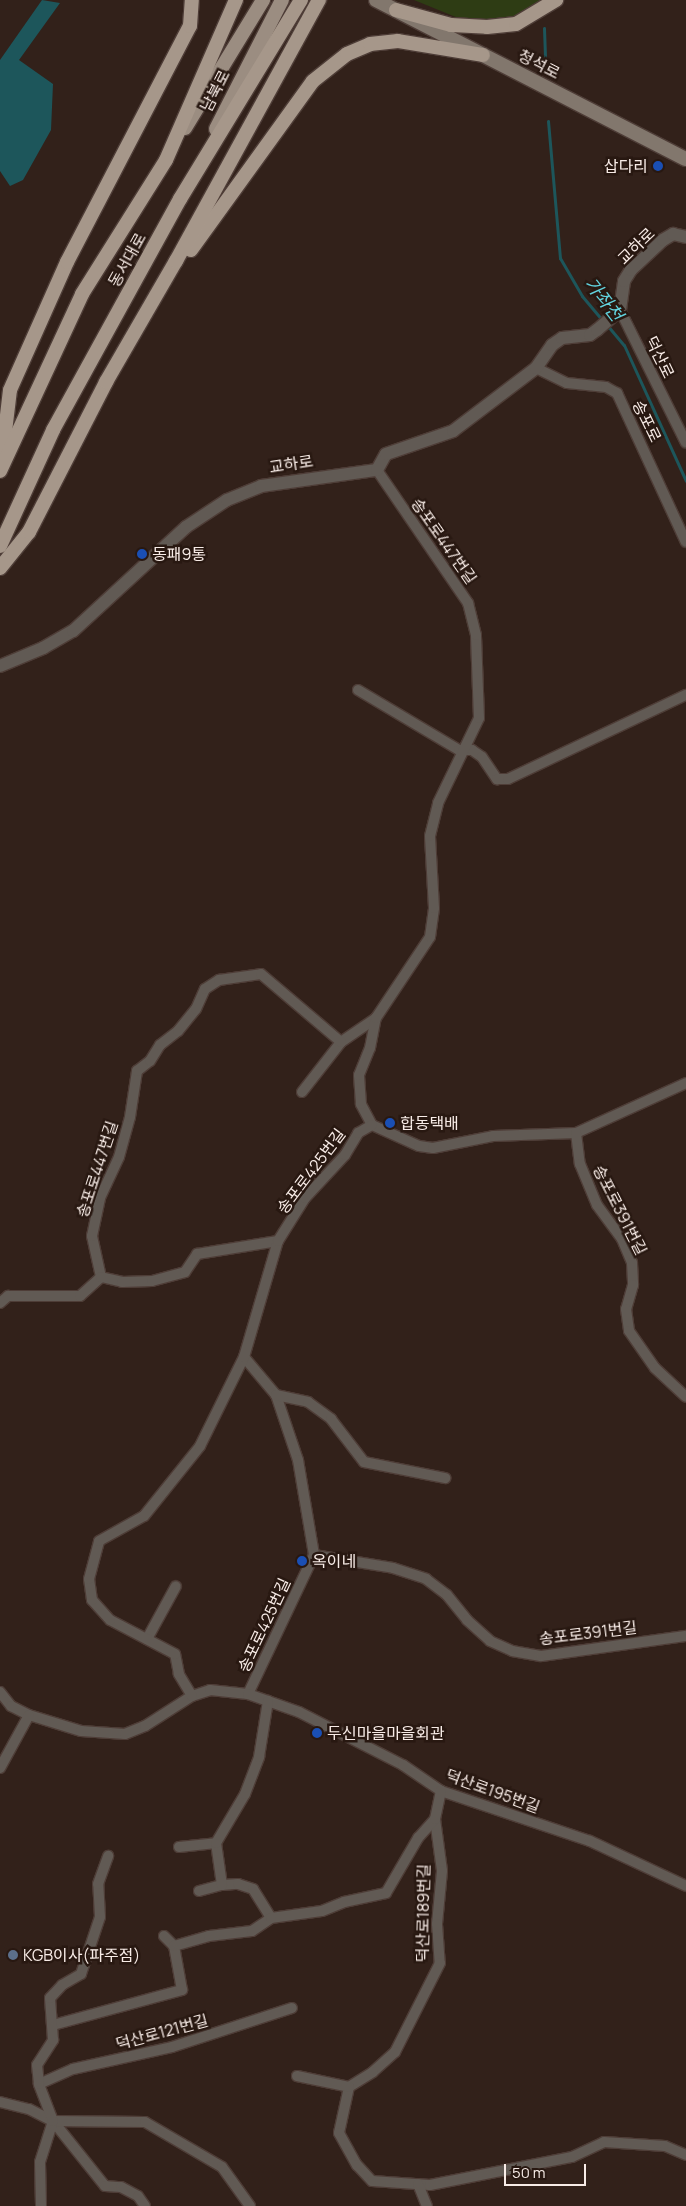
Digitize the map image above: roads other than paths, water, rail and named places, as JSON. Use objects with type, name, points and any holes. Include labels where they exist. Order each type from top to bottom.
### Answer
[{"type":"highway","points":[[0,470],[10,390],[67,262],[190,26],[192,0]]},
{"type":"highway","name":"동서대로","points":[[0,470],[82,294],[166,160],[236,0]]},
{"type":"highway","points":[[396,10],[451,25],[487,27],[516,24],[556,0]]},
{"type":"highway","name":"동서대로","points":[[0,546],[53,430],[180,199],[300,2]]},
{"type":"highway","points":[[0,568],[29,532],[106,382],[316,6]]},
{"type":"highway","points":[[149,308],[313,81],[347,54],[370,44],[398,41],[483,55]]},
{"type":"main road","name":"남북로","points":[[166,160],[263,0]]},
{"type":"main road","name":"남북로","points":[[180,199],[282,0]]},
{"type":"main road","name":"청석로","points":[[376,0],[686,159]]},
{"type":"street","name":"교하로","points":[[620,310],[624,281],[631,270],[663,240],[673,234],[686,237]]},
{"type":"street","points":[[377,470],[386,454],[453,431],[536,368],[552,345],[572,334],[590,335],[620,310]]},
{"type":"street","name":"덕산로","points":[[620,310],[686,443]]},
{"type":"street","name":"송포로","points":[[536,368],[567,383],[606,387],[617,394],[686,542]]},
{"type":"street","name":"교하로","points":[[0,666],[43,648],[73,631],[186,527],[214,507],[261,486],[377,470]]},
{"type":"street","name":"송포로447번길","points":[[372,1125],[361,1104],[359,1075],[370,1048],[376,1018],[430,937],[434,908],[430,836],[438,803],[479,718],[476,635],[468,602],[377,470]]},
{"type":"street","points":[[358,690],[464,750],[472,750],[482,757],[498,779],[508,779],[686,695]]},
{"type":"street","name":"송포로447번길","points":[[101,1277],[92,1236],[100,1198],[119,1157],[130,1117],[137,1071],[150,1061],[160,1045],[178,1031],[196,1009],[205,989],[219,980],[261,974],[341,1042]]},
{"type":"street","name":"송포로447번길","points":[[302,1092],[341,1042],[366,1022],[376,1018]]},
{"type":"street","points":[[372,1125],[419,1146],[433,1148],[493,1136],[576,1133],[686,1083]]},
{"type":"street","name":"송포로425번길","points":[[192,1696],[179,1674],[175,1654],[110,1620],[92,1600],[88,1579],[99,1541],[144,1516],[200,1446],[244,1357],[278,1241],[305,1198],[345,1155],[358,1133],[372,1125]]},
{"type":"street","name":"송포로391번길","points":[[576,1133],[580,1164],[597,1205],[622,1239],[632,1263],[633,1285],[626,1309],[629,1331],[655,1368],[686,1397]]},
{"type":"street","points":[[0,1303],[8,1296],[80,1296],[101,1277],[122,1282],[152,1281],[185,1272],[197,1254],[278,1241]]},
{"type":"street","points":[[244,1357],[276,1395],[298,1460],[314,1555]]},
{"type":"street","points":[[276,1395],[308,1402],[331,1419],[364,1462],[445,1478]]},
{"type":"street","name":"송포로425번길","points":[[248,1694],[314,1555]]},
{"type":"street","name":"송포로391번길","points":[[314,1555],[385,1566],[426,1579],[447,1595],[466,1620],[490,1641],[512,1651],[541,1656],[686,1636]]},
{"type":"street","points":[[147,1640],[176,1586]]},
{"type":"street","name":"덕산로195번길","points":[[0,1692],[11,1706],[29,1715],[81,1731],[125,1734],[145,1726],[192,1696],[210,1690],[248,1694],[299,1712],[386,1756],[441,1791],[590,1841],[686,1886]]},
{"type":"street","points":[[222,1885],[216,1843],[245,1794],[259,1757],[268,1701]]},
{"type":"street","points":[[0,1768],[29,1715]]},
{"type":"street","points":[[174,1946],[209,1936],[252,1931],[271,1918],[322,1911],[344,1902],[386,1892],[418,1838],[435,1819],[441,1791]]},
{"type":"street","name":"덕산로189번길","points":[[349,2087],[373,2072],[395,2052],[440,1963],[437,1924],[442,1872],[435,1819]]},
{"type":"street","points":[[180,1847],[216,1843]]},
{"type":"street","points":[[108,1856],[98,1884],[100,1917],[81,1974],[62,1985],[50,1998],[53,2040],[37,2065],[39,2084],[53,2121],[105,2186],[130,2192],[145,2206]]},
{"type":"street","points":[[199,1891],[222,1885],[238,1884],[253,1889],[271,1918]]},
{"type":"street","points":[[53,2025],[182,1990],[174,1946],[164,1936]]},
{"type":"street","name":"덕산로121번길","points":[[39,2084],[73,2069],[172,2047],[292,2008]]},
{"type":"street","points":[[297,2076],[349,2087],[339,2133],[357,2165],[372,2181],[418,2184],[486,2176],[572,2157],[604,2142],[665,2146],[686,2155]]},
{"type":"street","points":[[0,2102],[29,2109],[53,2121],[145,2122],[153,2125],[222,2167],[250,2206]]},
{"type":"street","points":[[41,2206],[40,2162],[53,2121]]},
{"type":"street","points":[[418,2184],[427,2206]]},
{"type":"water","points":[[42,0],[60,3],[19,60],[53,84],[51,130],[23,180],[10,186],[0,171],[0,60]]},
{"type":"waterway","name":"가좌천","points":[[544,28],[545,63]]},
{"type":"waterway","name":"가좌천","points":[[548,121],[560,258],[582,296],[603,321]]},
{"type":"waterway","name":"가좌천","points":[[607,325],[624,345],[686,481]]},
{"type":"place","name":"삽다리","points":[[658,166]]},
{"type":"place","name":"동패9통","points":[[142,554]]},
{"type":"place","name":"합동택배","points":[[390,1123]]},
{"type":"place","name":"옥이네","points":[[302,1561]]},
{"type":"place","name":"두신마을마을회관","points":[[317,1733]]},
{"type":"place","name":"KGB이사(파주점)","points":[[13,1955]]}]
